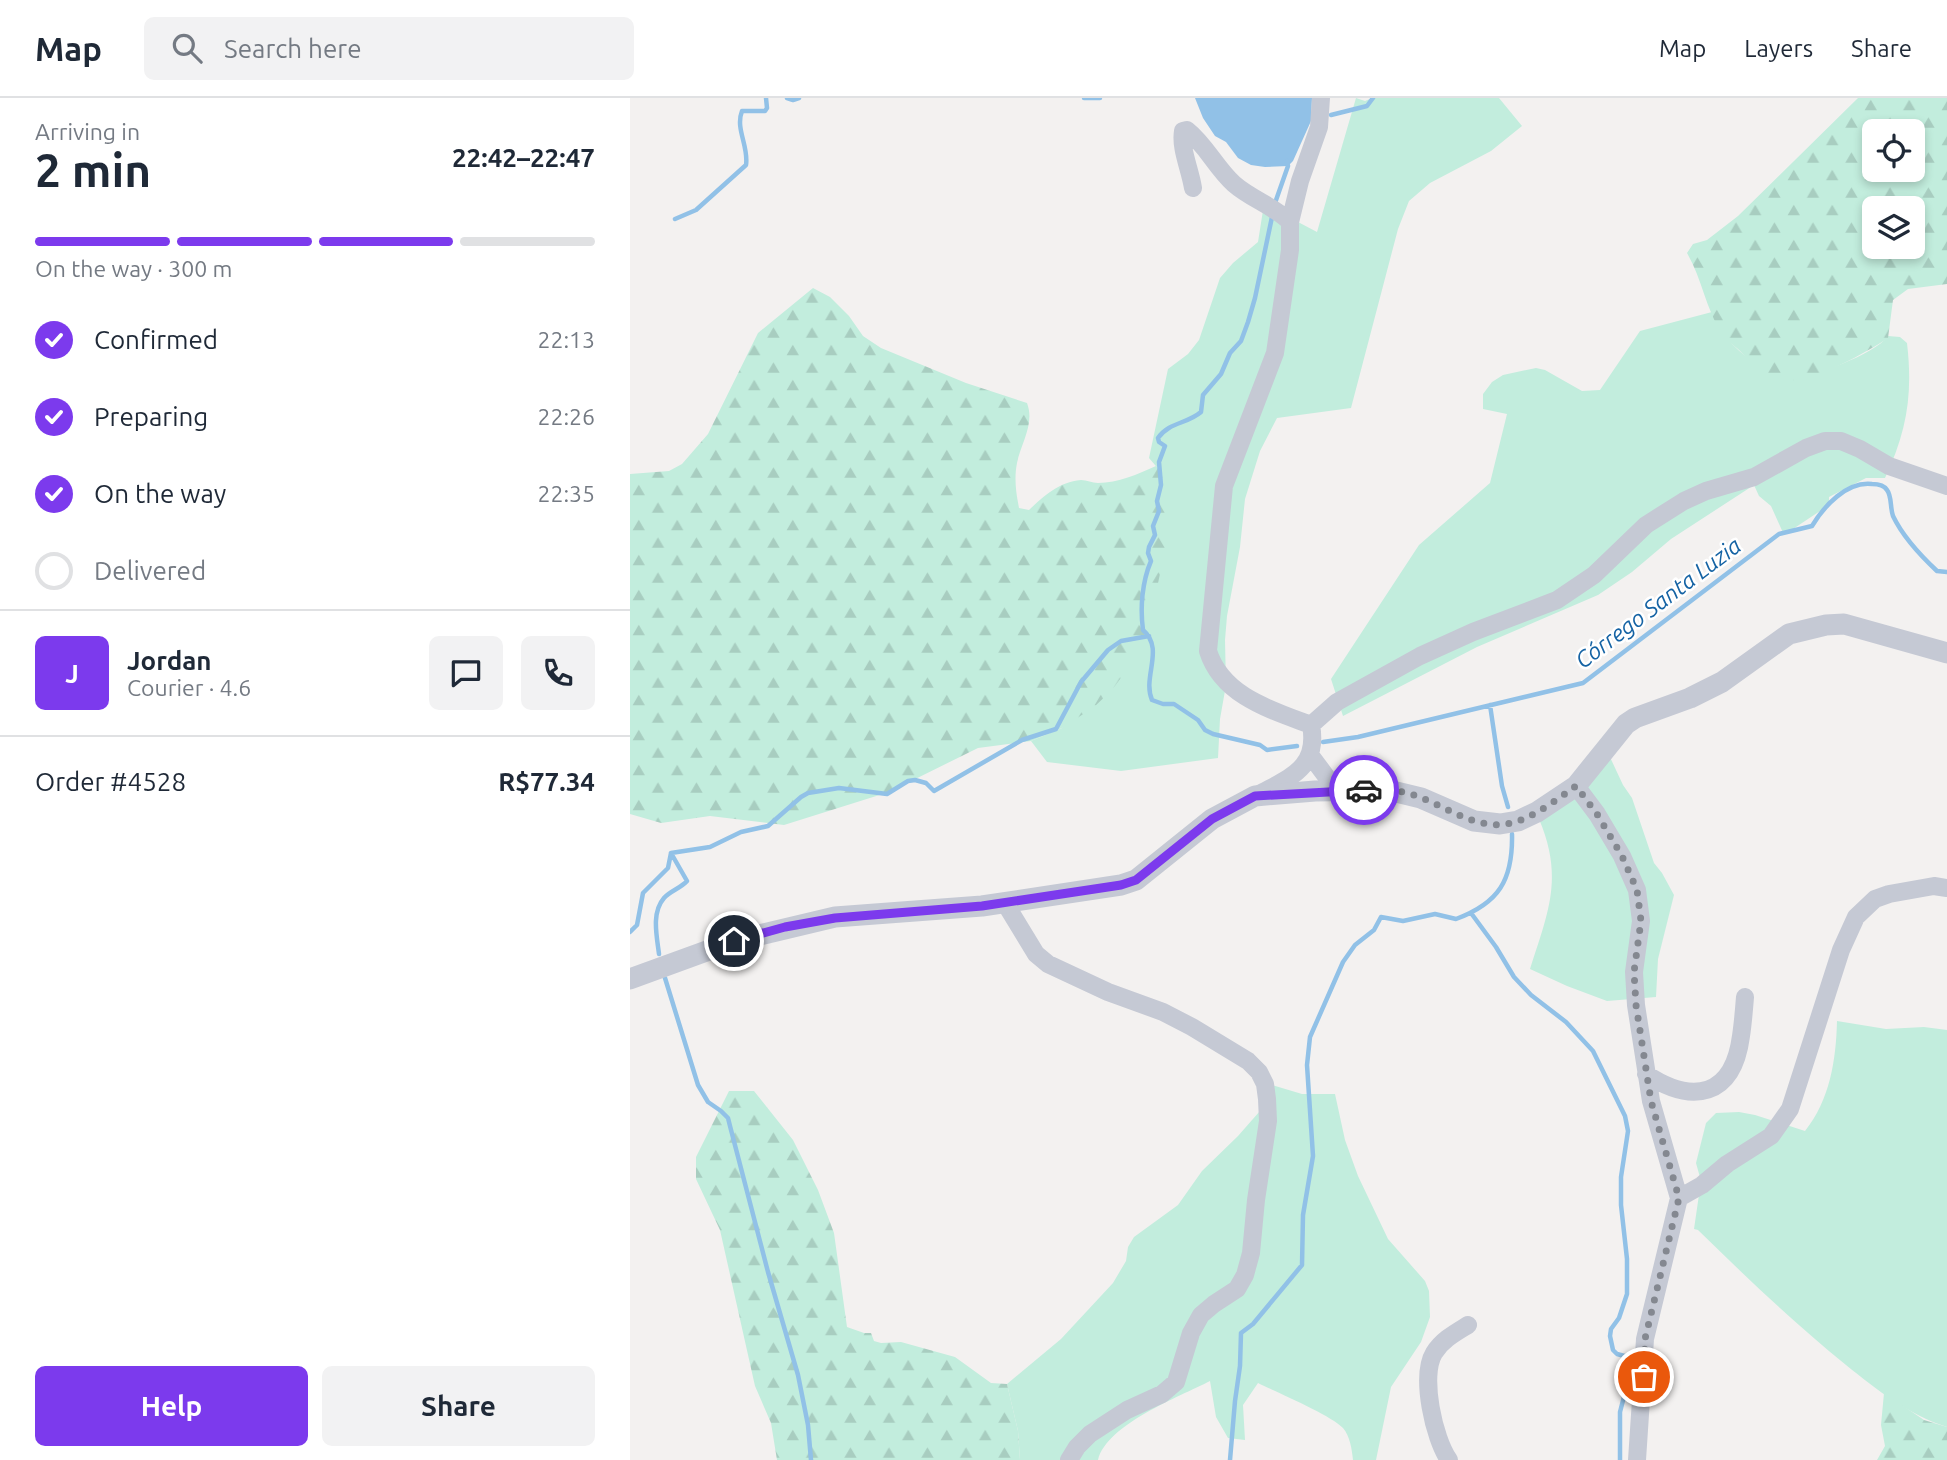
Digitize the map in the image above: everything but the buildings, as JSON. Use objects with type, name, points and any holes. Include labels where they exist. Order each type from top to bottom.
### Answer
[{"type":"street","points":[[1311,725],[1276,712],[1233,688],[1217,672],[1208,651],[1224,486],[1275,353],[1290,250],[1290,222],[1300,181],[1317,134],[1321,98]]},
{"type":"street","points":[[1193,188],[1182,145],[1183,131],[1187,130],[1204,146],[1236,186],[1290,222]]},
{"type":"street","points":[[1311,725],[1337,702],[1420,656],[1473,632],[1557,600],[1594,575],[1646,525],[1684,501],[1706,491],[1755,477],[1806,448],[1825,441],[1841,441],[1889,467],[1947,486]]},
{"type":"street","points":[[1255,796],[1388,790],[1407,793],[1474,821],[1500,824],[1518,821],[1537,813],[1576,786],[1626,724],[1722,682],[1780,640],[1801,630],[1844,624],[1947,653]]},
{"type":"street","points":[[630,979],[734,941],[785,927],[835,918],[1005,903],[1088,891],[1136,880],[1212,819],[1292,775],[1311,756],[1314,740],[1311,725]]},
{"type":"street","points":[[1311,756],[1337,791]]},
{"type":"street","points":[[1576,786],[1597,814],[1622,856],[1637,890],[1641,921],[1634,972],[1635,994],[1651,1101],[1679,1198],[1645,1339],[1637,1460]]},
{"type":"street","points":[[1679,1198],[1771,1136],[1790,1109],[1841,950],[1856,917],[1875,899],[1889,894],[1934,886],[1947,888]]},
{"type":"street","points":[[1005,903],[1036,954],[1048,964],[1108,992],[1163,1012],[1192,1027],[1248,1061],[1259,1072],[1265,1084],[1268,1121],[1251,1253],[1245,1275],[1237,1289],[1201,1315],[1191,1333],[1181,1372],[1170,1388],[1109,1420],[1077,1447],[1069,1460]]},
{"type":"street","points":[[1646,1073],[1665,1085],[1685,1092],[1693,1093],[1714,1087],[1729,1071],[1736,1057],[1741,1038],[1745,997]]},
{"type":"street","points":[[1449,1460],[1434,1422],[1428,1376],[1432,1355],[1445,1339],[1468,1325]]},
{"type":"green space","points":[[1356,98],[1365,101],[1372,98],[1499,98],[1522,126],[1491,151],[1430,183],[1409,201],[1398,229],[1351,408],[1277,418],[1260,451],[1245,499],[1240,547],[1227,616],[1226,685],[1220,719],[1218,758],[1121,771],[1047,762],[1031,741],[1062,728],[1161,472],[1149,458],[1168,369],[1188,354],[1199,340],[1220,278],[1258,242],[1264,204],[1317,232]]},
{"type":"green space","points":[[1858,98],[1947,98],[1947,284],[1908,289],[1893,300],[1888,338],[1863,353],[1830,370],[1795,380],[1780,381],[1760,372],[1725,338],[1711,314],[1687,253],[1693,244],[1707,240],[1738,216]]},
{"type":"green space","points":[[813,288],[830,297],[849,316],[863,336],[881,348],[966,383],[1027,403],[1028,426],[1016,474],[1019,508],[1029,510],[1047,494],[1066,483],[1081,480],[1098,483],[1113,481],[1156,466],[1161,472],[1168,502],[1169,531],[1145,645],[1112,690],[1094,707],[1062,728],[1031,741],[978,748],[889,792],[784,825],[710,816],[661,823],[630,814],[630,474],[669,471],[682,464],[708,434],[758,333]]},
{"type":"green space","points":[[1712,312],[1726,337],[1743,354],[1789,380],[1857,357],[1870,351],[1888,336],[1900,337],[1907,343],[1909,379],[1906,412],[1899,444],[1885,478],[1866,478],[1829,497],[1829,505],[1784,535],[1771,506],[1759,496],[1754,485],[1671,539],[1632,572],[1598,595],[1477,647],[1343,716],[1331,679],[1419,545],[1490,483],[1507,414],[1483,409],[1483,394],[1492,382],[1503,375],[1536,368],[1545,370],[1582,391],[1600,390],[1640,331]]},
{"type":"green space","points":[[1609,755],[1632,798],[1654,863],[1674,895],[1658,959],[1656,997],[1607,1001],[1530,969],[1551,895],[1551,859],[1539,819]]},
{"type":"green space","points":[[1837,1021],[1886,1029],[1924,1027],[1947,1030],[1947,1427],[1907,1409],[1858,1374],[1789,1316],[1694,1229],[1701,1181],[1696,1163],[1706,1123],[1716,1113],[1739,1112],[1805,1131],[1826,1093],[1835,1050]]},
{"type":"green space","points":[[1272,1085],[1302,1094],[1335,1094],[1345,1140],[1358,1176],[1388,1239],[1425,1281],[1429,1291],[1430,1317],[1421,1342],[1391,1387],[1376,1460],[1353,1460],[1347,1435],[1337,1423],[1316,1410],[1258,1383],[1243,1405],[1245,1440],[1228,1438],[1216,1417],[1210,1381],[1129,1423],[1104,1447],[1098,1460],[1020,1460],[1018,1431],[1007,1384],[1061,1339],[1113,1283],[1126,1261],[1128,1247],[1134,1237],[1178,1205],[1202,1171],[1267,1103]]},
{"type":"green space","points":[[729,1091],[754,1091],[793,1140],[818,1190],[834,1233],[847,1327],[871,1333],[874,1341],[881,1343],[901,1342],[955,1357],[991,1383],[1007,1384],[1018,1431],[1020,1460],[777,1460],[771,1423],[755,1386],[720,1230],[696,1179],[696,1157]]},
{"type":"green space","points":[[1884,1393],[1924,1420],[1947,1427],[1947,1460],[1877,1460],[1885,1446],[1881,1425]]},
{"type":"water","points":[[1195,98],[1312,98],[1311,121],[1293,161],[1288,166],[1251,165],[1238,158],[1226,142],[1215,136],[1203,118]]},
{"type":"waterway","points":[[675,219],[696,210],[746,165],[740,124],[742,111],[765,111],[766,98]]},
{"type":"waterway","points":[[787,98],[799,98]]},
{"type":"waterway","points":[[1084,98],[1100,98]]},
{"type":"waterway","name":"Córrego Santa Luzia","points":[[1331,115],[1367,106],[1373,98]]},
{"type":"waterway","name":"Córrego Santa Luzia","points":[[1275,203],[1288,166],[1287,161]]},
{"type":"waterway","name":"Córrego Santa Luzia","points":[[1272,217],[1255,298],[1241,341],[1230,353],[1221,374],[1203,395],[1201,412],[1167,429],[1158,438],[1165,446],[1159,462],[1159,511],[1153,526],[1155,535],[1148,553],[1151,561],[1144,586],[1142,622],[1143,630],[1152,646],[1149,682],[1152,700],[1174,704],[1213,734],[1260,745],[1267,750],[1297,746]]},
{"type":"waterway","name":"Córrego Santa Luzia","points":[[1323,742],[1358,737],[1583,683],[1779,534],[1812,526],[1837,496],[1854,486],[1874,484],[1886,488],[1890,495],[1893,516],[1907,539],[1937,571],[1947,572]]},
{"type":"waterway","points":[[671,853],[710,847],[741,832],[768,826],[808,793],[839,788],[887,794],[908,781],[915,780],[926,783],[934,791],[1022,740],[1056,729],[1081,682],[1108,650],[1121,641],[1149,636]]},
{"type":"waterway","points":[[1490,705],[1502,786],[1508,807]]},
{"type":"waterway","points":[[1230,1460],[1241,1333],[1253,1324],[1302,1265],[1303,1215],[1313,1156],[1307,1065],[1310,1037],[1343,962],[1355,945],[1374,930],[1381,917],[1403,921],[1435,914],[1456,919],[1483,905],[1493,897],[1506,877],[1512,850],[1512,834]]},
{"type":"waterway","points":[[630,932],[637,925],[643,893],[668,868],[671,853]]},
{"type":"waterway","points":[[659,954],[657,911],[666,896],[687,881],[671,853]]},
{"type":"waterway","points":[[1471,913],[1514,977],[1531,995],[1566,1022],[1593,1051],[1625,1116],[1628,1131],[1621,1177],[1621,1205],[1627,1259],[1627,1294],[1610,1336],[1613,1350],[1617,1354],[1632,1358],[1635,1367],[1620,1412],[1620,1460]]},
{"type":"waterway","points":[[665,978],[698,1085],[708,1102],[728,1118],[798,1375],[808,1425],[811,1460]]},
{"type":"way so far","points":[[1364,790],[1407,793],[1474,821],[1500,824],[1518,821],[1537,813],[1576,786],[1597,814],[1632,875],[1640,903],[1641,921],[1634,972],[1636,1005],[1651,1101],[1679,1198],[1645,1339],[1644,1377]]},
{"type":"route","points":[[734,941],[785,927],[835,918],[982,906],[1121,885],[1136,880],[1212,819],[1255,796],[1364,790]]}]
